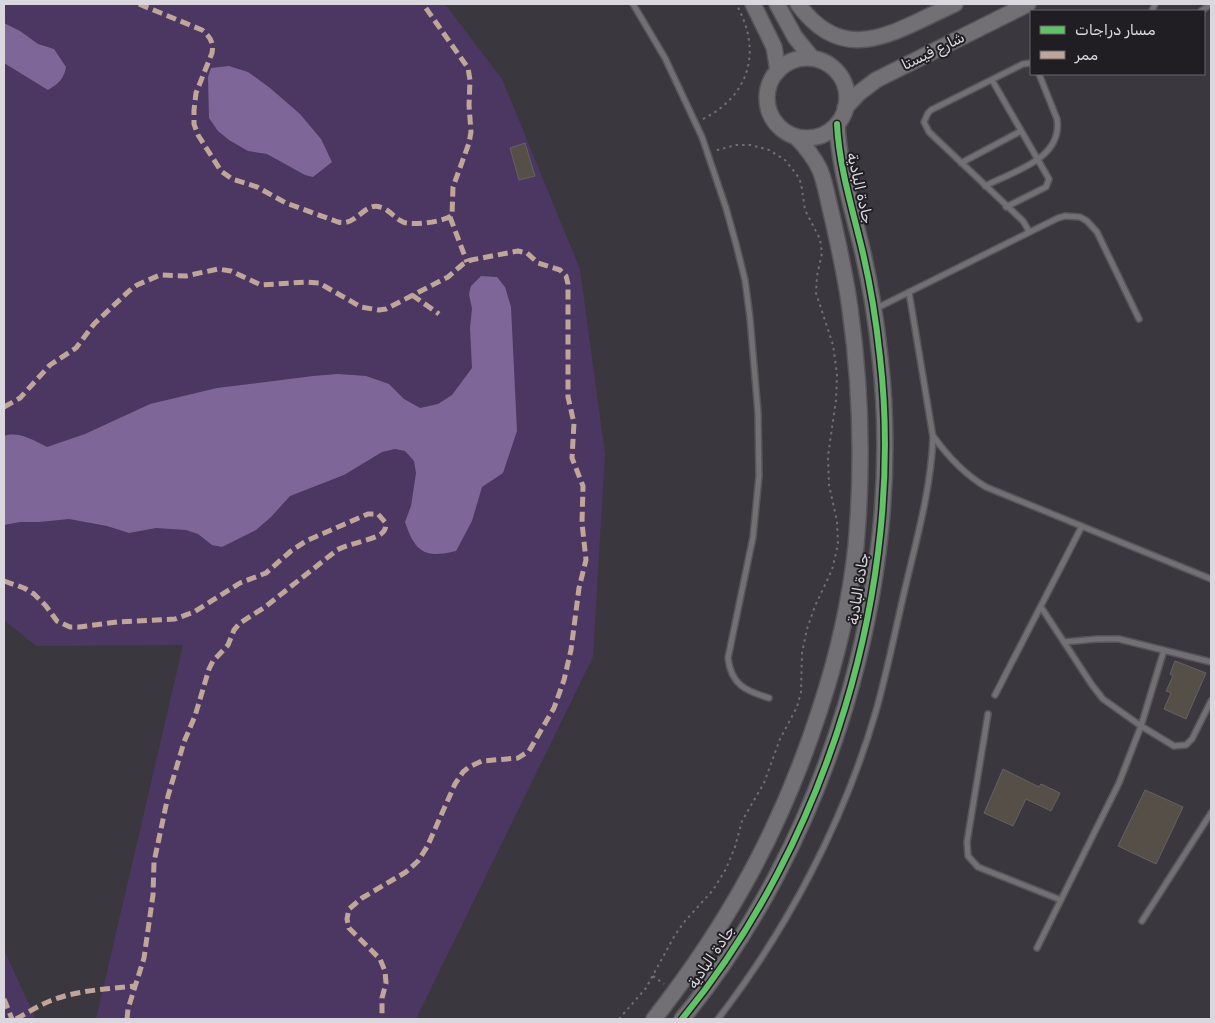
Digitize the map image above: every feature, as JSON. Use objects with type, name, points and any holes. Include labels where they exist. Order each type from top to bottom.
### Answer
[{"type":"street","points":[[753,4],[772,42],[776,53],[778,71]]},
{"type":"street","points":[[777,4],[795,37],[812,58]]},
{"type":"street","points":[[798,4],[821,28],[836,36],[854,40],[883,36],[941,8],[955,4]]},
{"type":"street","name":"شارع فيستا","points":[[845,108],[859,93],[876,80],[1028,4]]},
{"type":"street","points":[[812,58],[828,64],[840,76],[846,93],[845,108],[836,124],[825,133],[818,136],[796,136],[786,132],[773,117],[769,108],[769,88],[772,79],[778,71],[794,60],[812,58]]},
{"type":"street","name":"جادة البادية","points":[[682,1019],[717,973],[745,931],[793,844],[831,751],[849,694],[870,607],[882,508],[884,408],[881,358],[861,245],[840,161],[836,124]]},
{"type":"street","name":"جادة البادية","points":[[654,1019],[725,919],[748,881],[783,810],[804,760],[831,676],[850,589],[856,545],[860,463],[858,378],[854,336],[848,294],[823,178],[812,155],[796,136]]},
{"type":"lane","points":[[633,4],[665,58],[696,122],[726,208],[745,280],[758,413],[759,476],[754,530],[728,658],[731,673],[739,685],[752,693],[769,698]]},
{"type":"lane","points":[[1029,231],[1023,221],[1006,207],[929,132],[926,127],[925,117],[931,110],[1023,64],[1030,64]]},
{"type":"lane","points":[[985,186],[1038,159],[1050,149],[1054,142],[1058,126],[1057,119],[1039,75]]},
{"type":"lane","points":[[992,80],[1050,179],[1048,185],[1006,207]]},
{"type":"lane","points":[[961,163],[1021,131]]},
{"type":"lane","points":[[874,310],[1029,231],[1065,216],[1073,216],[1087,221],[1097,232],[1139,319]]},
{"type":"lane","points":[[718,1019],[770,945],[802,889],[831,831],[856,772],[876,711],[926,500],[932,459],[933,437],[909,292]]},
{"type":"lane","points":[[933,437],[958,468],[986,487],[1211,579]]},
{"type":"lane","points":[[995,695],[1082,526]]},
{"type":"lane","points":[[1041,607],[1096,691],[1110,705],[1174,746],[1186,745],[1192,739],[1211,701]]},
{"type":"lane","points":[[1064,642],[1102,638],[1119,639],[1211,662]]},
{"type":"lane","points":[[1038,948],[1119,783],[1141,726],[1164,650]]},
{"type":"lane","points":[[988,714],[966,842],[968,856],[978,867],[1061,900]]},
{"type":"lane","points":[[1142,921],[1211,813]]},
{"type":"path","points":[[696,122],[722,108],[741,86],[746,73],[750,59],[748,31],[736,4]]},
{"type":"path","points":[[619,1019],[646,988],[675,935],[713,890],[726,869],[735,847],[742,821],[764,783],[780,739],[797,707],[801,692],[802,653],[806,629],[832,570],[838,544],[838,521],[830,485],[828,456],[836,400],[837,374],[833,345],[816,293],[817,276],[822,253],[820,238],[805,210],[801,183],[797,174],[785,160],[769,150],[743,144],[729,146],[708,154]]},
{"type":"shaded area","points":[[4,4],[445,4],[502,79],[580,269],[605,454],[593,657],[416,1019],[96,1019],[183,645],[36,646],[4,620]]},
{"type":"shaded area","points":[[4,23],[20,31],[38,44],[54,49],[66,67],[64,75],[58,83],[48,90],[4,63]]},
{"type":"shaded area","points":[[229,66],[248,72],[300,114],[321,139],[332,162],[313,177],[305,175],[267,154],[248,151],[218,131],[209,118],[208,77],[211,68]]},
{"type":"shaded area","points":[[481,276],[497,277],[505,287],[511,307],[517,431],[503,473],[482,487],[472,521],[456,551],[436,554],[429,553],[423,551],[413,540],[405,522],[411,506],[416,473],[414,461],[405,451],[395,449],[382,452],[344,475],[290,496],[256,530],[222,547],[212,545],[198,534],[186,530],[156,528],[129,533],[107,526],[69,519],[20,522],[4,525],[4,436],[21,435],[47,447],[85,434],[150,404],[217,388],[338,374],[366,376],[389,384],[404,399],[420,408],[438,404],[452,395],[472,368],[470,328],[472,309],[469,294],[471,286]]},
{"type":"shaded area","points":[[4,950],[36,1019],[4,1019]]},
{"type":"building","points":[[525,143],[535,176],[519,180],[510,148]]},
{"type":"building","points":[[1175,661],[1206,673],[1186,719],[1164,709],[1171,693],[1166,691],[1173,676],[1170,674]]},
{"type":"building","points":[[1003,769],[1039,787],[1041,784],[1060,793],[1051,811],[1026,799],[1013,826],[984,813]]},
{"type":"building","points":[[1145,790],[1183,807],[1156,864],[1118,846]]},
{"type":"marked path","points":[[139,4],[202,30],[211,40],[212,53],[196,93],[194,124],[198,135],[221,171],[232,179],[257,187],[286,203],[338,222],[350,221],[374,206],[386,210],[403,222],[413,224],[443,220],[452,215],[453,187],[469,143],[471,132],[468,68],[423,4]]},
{"type":"marked path","points":[[450,217],[467,262]]},
{"type":"marked path","points":[[4,407],[20,398],[50,365],[76,348],[94,324],[129,291],[137,285],[160,275],[186,276],[218,269],[231,271],[261,285],[319,283],[361,307],[379,310],[386,309],[448,277],[463,264],[471,260],[518,251],[527,253],[538,263],[560,270],[566,276],[568,284],[568,397],[574,423],[572,458],[583,486],[582,523],[586,560],[579,588],[571,650],[564,680],[554,708],[529,751],[518,758],[482,761],[463,772],[455,784],[427,847],[418,861],[406,872],[362,898],[349,909],[347,919],[349,928],[380,959],[385,971],[386,983],[382,998],[382,1019]]},
{"type":"marked path","points":[[412,295],[439,314]]},
{"type":"marked path","points":[[4,581],[24,588],[34,594],[57,621],[70,627],[175,619],[194,612],[240,583],[266,573],[291,551],[306,541],[368,514],[378,514],[385,522],[385,529],[379,535],[337,550],[265,607],[240,623],[234,630],[228,645],[213,661],[195,716],[184,742],[168,796],[154,862],[153,895],[144,958],[128,1009],[127,1019]]},
{"type":"marked path","points":[[16,1019],[60,997],[136,986]]},
{"type":"marked path","points":[[4,999],[12,1019]]},
{"type":"cycle path","points":[[682,1019],[733,949],[778,873],[815,792],[845,707],[867,620],[880,531],[885,443],[880,357],[870,287],[843,169],[837,124]]}]
